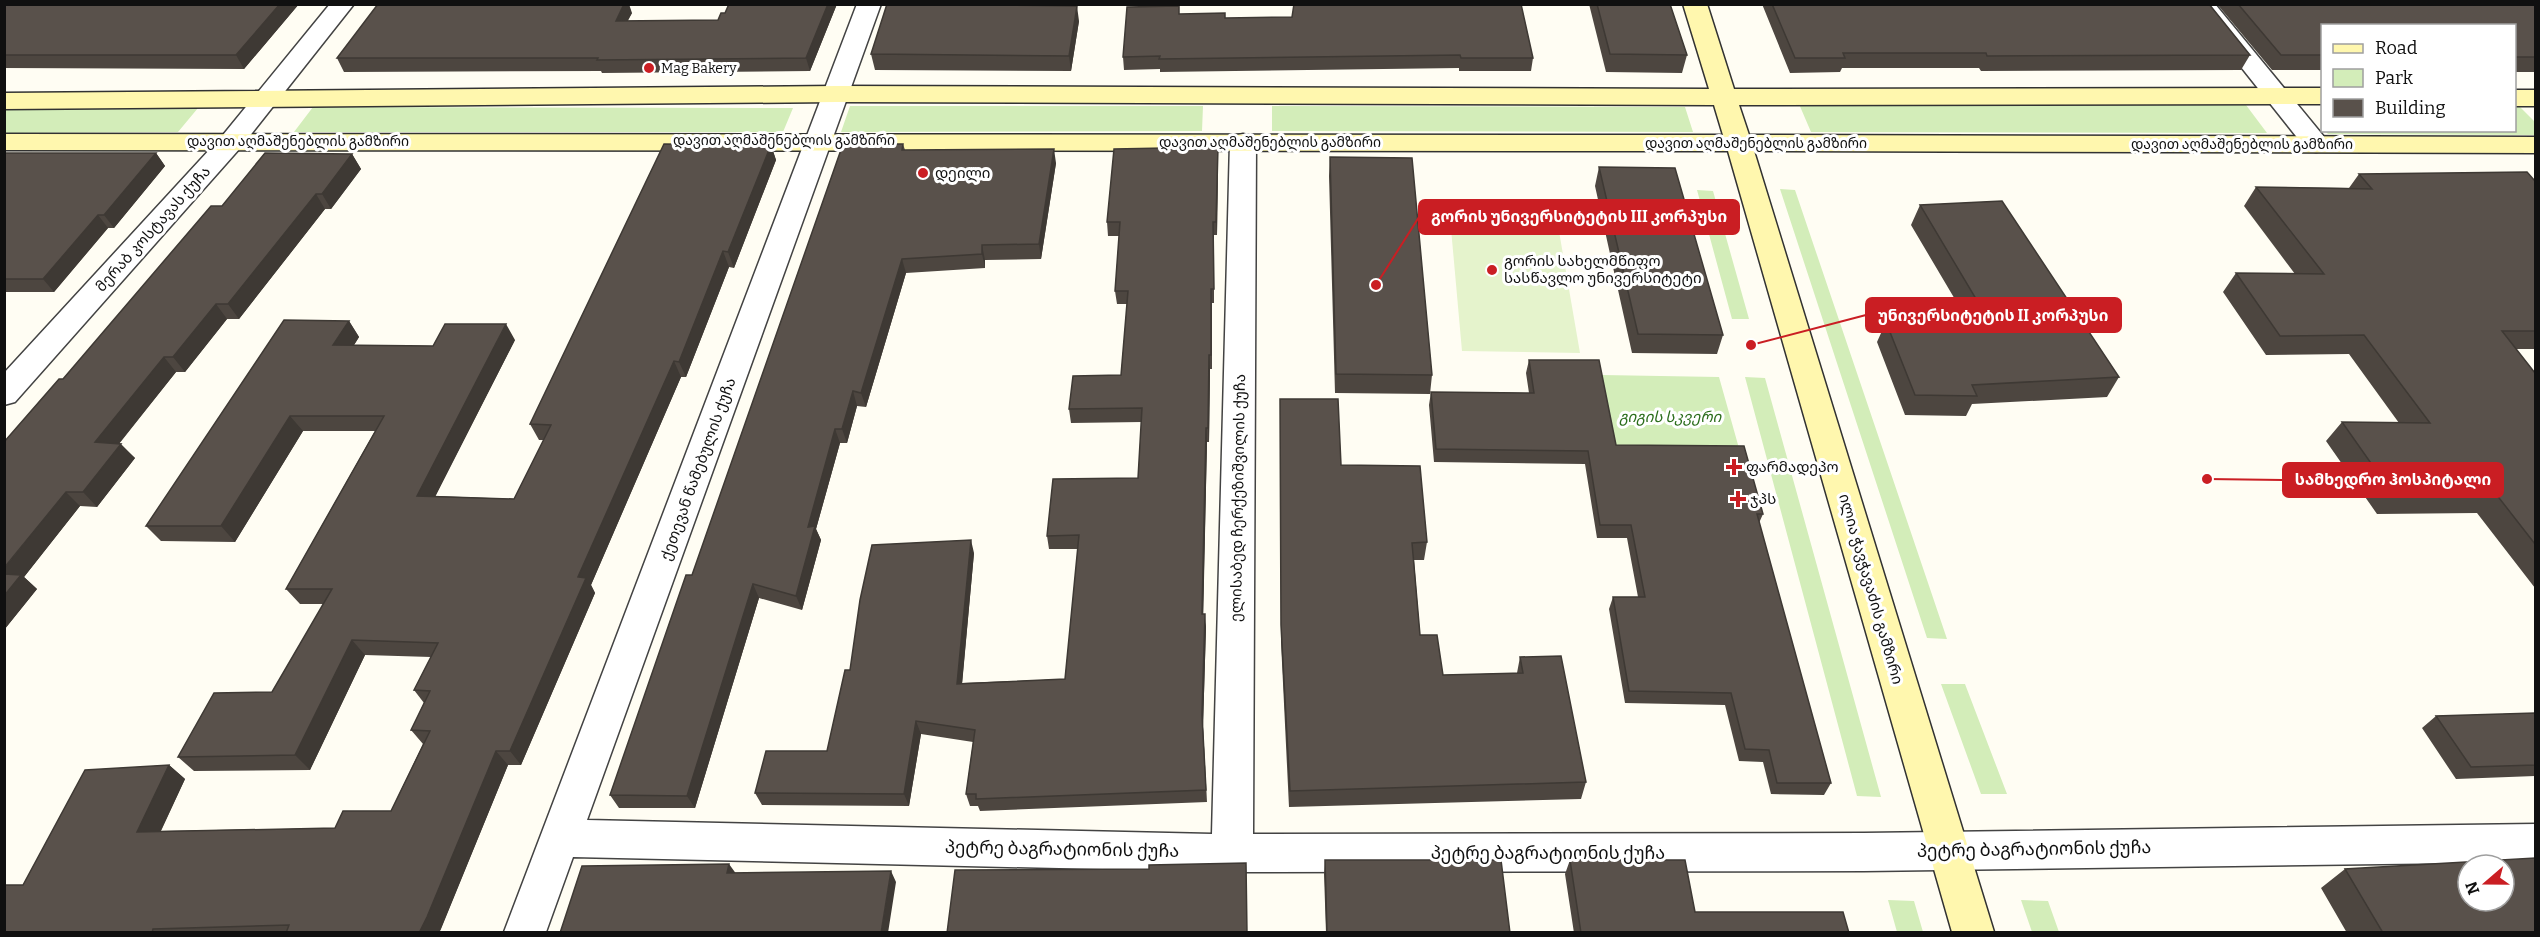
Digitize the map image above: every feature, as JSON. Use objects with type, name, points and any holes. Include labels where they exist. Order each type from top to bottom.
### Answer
[{"type":"street","name":"მერაბ კოსტავას ქუჩა","points":[[4,394],[232,141],[343,4]]},
{"type":"street","name":"ქეთევან წამებულის ქუჩა","points":[[525,933],[821,139],[869,4]]},
{"type":"street","name":"ილია ჭავჭავაძის გამზირი","points":[[1695,4],[1974,933]]},
{"type":"street","points":[[2202,4],[2316,144]]},
{"type":"street","points":[[4,101],[837,94],[1725,98],[2321,96]]},
{"type":"street","name":"დავით აღმაშენებლის გამზირი","points":[[4,142],[821,139],[2535,145]]},
{"type":"street","name":"ელისაბედ ჩერქეზიშვილის ქუჩა","points":[[1232,853],[1243,142]]},
{"type":"street","name":"პეტრე ბაგრატიონის ქუჩა","points":[[561,838],[1232,853],[1828,852],[2535,843]]},
{"type":"green space","points":[[1799,104],[2246,105],[2267,133],[1811,132]]},
{"type":"green space","points":[[850,106],[1203,106],[1202,131],[841,132]]},
{"type":"green space","points":[[1272,106],[1685,107],[1693,132],[1272,131]]},
{"type":"green space","points":[[2516,106],[2519,106],[2535,122],[2535,135],[2328,134],[2326,132],[2516,132]]},
{"type":"green space","points":[[313,107],[793,108],[783,132],[294,132]]},
{"type":"green space","points":[[4,108],[198,108],[178,132],[5,133]]},
{"type":"green space","points":[[1780,189],[1795,190],[1947,639],[1927,638]]},
{"type":"green space","points":[[1697,190],[1713,191],[1749,319],[1732,319]]},
{"type":"green space","points":[[1449,206],[1555,208],[1580,353],[1462,351]]},
{"type":"green space","name":"გიგის სკვერი","points":[[1602,375],[1719,377],[1742,459],[1617,457]]},
{"type":"green space","points":[[1745,377],[1765,378],[1881,797],[1857,796]]},
{"type":"green space","points":[[1941,684],[1965,684],[2007,794],[1981,794]]},
{"type":"green space","points":[[1888,900],[1914,901],[1923,932],[1897,932]]},
{"type":"green space","points":[[2021,900],[2048,901],[2059,932],[2032,932]]},
{"type":"building","points":[[4,4],[280,4],[236,55],[4,55]]},
{"type":"building","points":[[378,4],[624,4],[616,21],[718,20],[721,13],[725,13],[729,4],[828,4],[806,58],[597,60],[598,58],[337,58]]},
{"type":"building","points":[[887,4],[1077,6],[1069,56],[871,54]]},
{"type":"building","points":[[1294,4],[1521,4],[1533,58],[1461,58],[1460,55],[1159,59],[1160,56],[1123,57],[1127,7],[1179,6],[1179,14],[1225,13],[1225,18],[1292,17]]},
{"type":"building","points":[[1597,4],[1670,4],[1687,55],[1610,54]]},
{"type":"building","points":[[1772,4],[2209,4],[2250,55],[1987,56],[1986,53],[1843,53],[1845,58],[1795,58]]},
{"type":"building","points":[[2238,4],[2535,4],[2535,57],[2516,57],[2516,24],[2321,24],[2321,55],[2281,55]]},
{"type":"building","points":[[664,144],[771,145],[728,252],[723,251],[679,362],[674,361],[578,577],[586,578],[510,751],[496,751],[419,933],[286,933],[289,925],[153,929],[152,933],[4,933],[4,885],[23,885],[85,770],[169,765],[137,832],[335,828],[343,811],[391,811],[430,731],[411,730],[430,691],[414,690],[438,643],[352,640],[295,755],[178,757],[214,693],[272,692],[332,589],[286,589],[384,416],[290,416],[221,526],[146,526],[284,320],[349,321],[333,345],[433,346],[445,324],[506,324],[417,496],[514,499],[551,425],[530,424]]},
{"type":"building","points":[[843,144],[903,144],[902,150],[1054,149],[1039,244],[982,245],[982,254],[902,259],[861,393],[853,391],[842,429],[835,429],[808,527],[815,526],[796,596],[753,584],[687,796],[610,795],[686,575],[692,575]]},
{"type":"building","points":[[1218,147],[1216,222],[1213,222],[1214,289],[1211,289],[1211,355],[1209,355],[1208,428],[1206,428],[1202,614],[1205,614],[1202,715],[1206,790],[976,799],[976,794],[966,794],[975,730],[916,721],[904,794],[755,793],[766,751],[827,751],[845,670],[850,670],[860,600],[872,545],[971,540],[957,684],[1065,679],[1079,535],[1047,536],[1053,479],[1138,478],[1142,408],[1069,409],[1073,376],[1121,375],[1128,291],[1115,291],[1120,222],[1107,222],[1114,149]]},
{"type":"building","points":[[4,153],[156,153],[104,215],[98,215],[43,279],[4,279]]},
{"type":"building","points":[[265,153],[352,154],[322,194],[316,194],[228,304],[216,304],[173,357],[164,357],[95,442],[121,444],[83,492],[66,492],[4,568],[4,442],[59,379],[63,379],[211,206],[222,206]]},
{"type":"building","points":[[1330,157],[1412,158],[1432,375],[1336,374]]},
{"type":"building","points":[[1599,167],[1675,168],[1723,335],[1638,334]]},
{"type":"building","points":[[2527,172],[2535,181],[2535,331],[2502,331],[2535,373],[2535,544],[2496,494],[2394,496],[2342,422],[2430,423],[2364,335],[2280,336],[2236,273],[2324,274],[2256,187],[2372,189],[2359,174]]},
{"type":"building","points":[[2002,201],[2119,377],[1972,385],[1977,396],[1915,395],[1886,322],[1991,324],[1920,205]]},
{"type":"building","points":[[1529,360],[1599,360],[1616,445],[1744,446],[1763,514],[1757,514],[1831,783],[1777,783],[1769,750],[1745,749],[1731,693],[1629,691],[1613,597],[1645,597],[1631,525],[1600,525],[1588,451],[1436,449],[1431,392],[1534,393]]},
{"type":"building","points":[[1280,399],[1338,399],[1341,465],[1420,466],[1427,542],[1412,543],[1420,635],[1437,635],[1443,675],[1523,673],[1520,657],[1561,656],[1586,782],[1290,791],[1281,625]]},
{"type":"building","points":[[4,574],[21,575],[4,596]]},
{"type":"building","points":[[2535,713],[2535,765],[2471,767],[2436,716]]},
{"type":"building","points":[[2535,858],[2535,933],[2383,933],[2345,869],[2456,863],[2456,913],[2516,913],[2516,859]]},
{"type":"building","points":[[1325,860],[1501,860],[1510,933],[1327,933]]},
{"type":"building","points":[[1570,860],[1685,860],[1695,912],[1843,912],[1849,933],[1581,933]]},
{"type":"building","points":[[1246,863],[1247,933],[947,933],[955,870],[1149,869],[1149,865]]},
{"type":"building","points":[[729,864],[727,873],[891,871],[881,933],[560,933],[582,866]]},
{"type":"place","name":"Mag Bakery","points":[[649,68]]},
{"type":"place","name":"დეილი","points":[[923,173]]},
{"type":"place","name":"გორის სახელმწიფო სასწავლო უნივერსიტეტი","points":[[1492,270]]},
{"type":"place","name":"გორის უნივერსიტეტის III კორპუსი","points":[[1376,285]]},
{"type":"place","name":"უნივერსიტეტის II კორპუსი","points":[[1751,345]]},
{"type":"place","name":"ფარმადეპო","points":[[1734,467]]},
{"type":"place","name":"სამხედრო ჰოსპიტალი","points":[[2207,479]]},
{"type":"place","name":"ჯპს","points":[[1738,499]]}]
